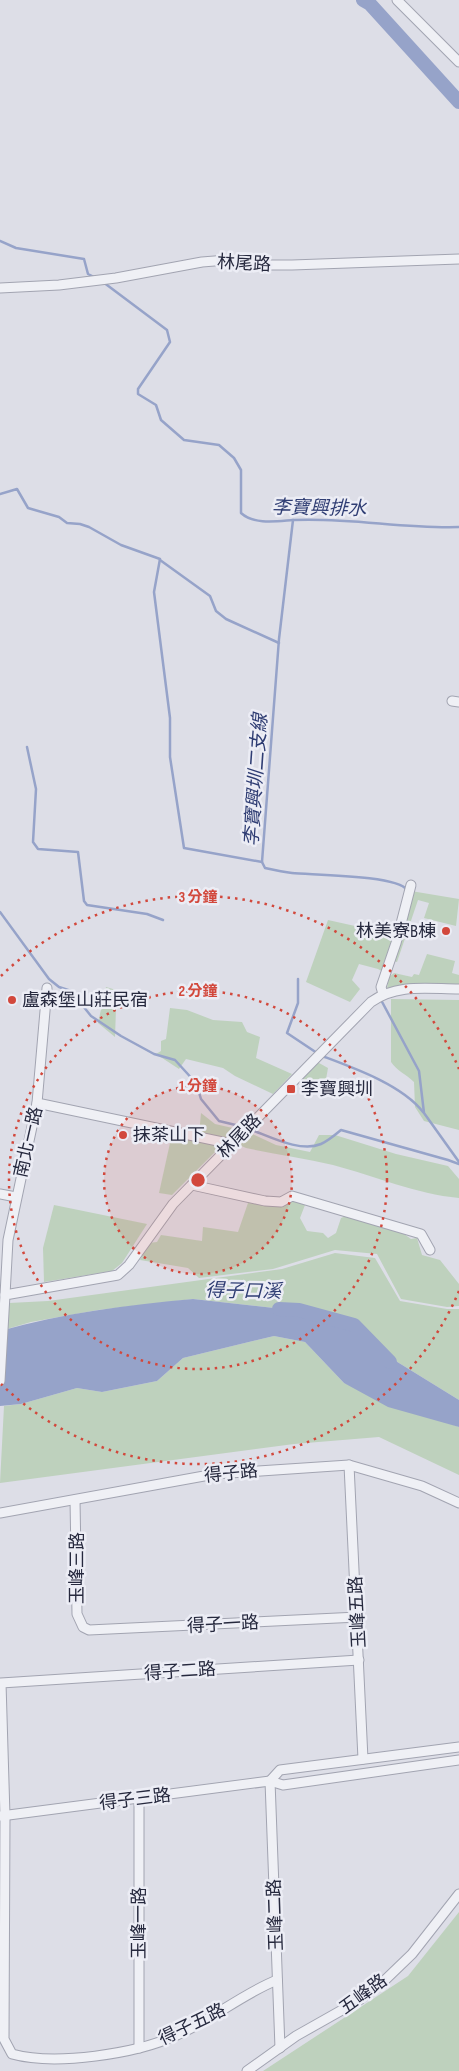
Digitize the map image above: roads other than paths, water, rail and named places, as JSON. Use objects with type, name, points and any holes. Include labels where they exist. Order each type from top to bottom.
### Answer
[{"type":"street","points":[[397,0],[458,59]]},
{"type":"street","name":"林尾路","points":[[0,288],[59,285],[116,278],[202,262],[227,260],[255,265],[292,265],[459,259]]},
{"type":"street","points":[[383,994],[381,987],[396,943],[410,885]]},
{"type":"street","name":"南北一路","points":[[0,1381],[8,1240],[37,1103],[46,988]]},
{"type":"street","name":"林尾路","points":[[4,1300],[118,1275],[129,1265],[173,1204],[350,1022],[383,994],[396,989],[459,989]]},
{"type":"street","points":[[37,1103],[232,1144]]},
{"type":"street","points":[[192,1185],[265,1201],[281,1202],[292,1196],[421,1234],[430,1250]]},
{"type":"street","points":[[0,1194],[16,1198]]},
{"type":"street","name":"得子路","points":[[0,1513],[215,1474],[349,1465],[422,1486],[459,1503]]},
{"type":"street","name":"玉峰五路","points":[[349,1465],[364,1760]]},
{"type":"street","name":"玉峰三路","points":[[75,1500],[77,1614],[83,1627],[89,1630]]},
{"type":"street","name":"得子一路","points":[[89,1630],[358,1617]]},
{"type":"street","name":"得子二路","points":[[1,1684],[359,1660]]},
{"type":"street","points":[[1,1684],[2,1816]]},
{"type":"street","points":[[459,1747],[280,1770],[270,1782],[283,1786],[459,1760]]},
{"type":"street","name":"得子三路","points":[[2,1816],[270,1782]]},
{"type":"street","name":"玉峰二路","points":[[270,1782],[280,2048]]},
{"type":"street","name":"玉峰一路","points":[[139,1798],[139,2048]]},
{"type":"street","name":"得子五路","points":[[2,1816],[4,2039],[12,2054],[29,2059],[77,2058],[139,2048],[177,2036],[278,1980]]},
{"type":"street","name":"五峰路","points":[[247,2071],[280,2048],[358,2001],[385,1980],[412,1954],[459,1894]]},
{"type":"water","points":[[193,1299],[301,1311],[344,1325],[386,1355],[459,1400],[459,1427],[388,1407],[344,1383],[305,1342],[274,1336],[183,1358],[157,1381],[102,1392],[77,1388],[21,1404],[0,1406],[0,1331],[96,1310]]},
{"type":"waterway","points":[[363,0],[370,4],[459,102]]},
{"type":"waterway","name":"李寶興排水","points":[[0,241],[16,248],[84,259],[88,274],[94,277]]},
{"type":"waterway","name":"李寶興排水","points":[[103,282],[167,330],[170,342],[138,389],[138,394],[156,405],[161,420],[184,440],[219,445],[234,458],[241,470],[241,513],[246,517],[259,521],[335,520],[459,527]]},
{"type":"waterway","points":[[0,494],[17,489],[28,508],[59,517],[67,523],[89,527],[121,545],[160,559],[154,592],[170,718],[170,757],[184,848],[262,862]]},
{"type":"waterway","name":"李寶興圳二支線","points":[[293,520],[279,639],[262,862],[265,868],[278,871],[388,881],[400,885],[407,890]]},
{"type":"waterway","points":[[160,560],[210,596],[216,611],[226,619],[279,643]]},
{"type":"waterway","points":[[27,747],[36,789],[33,842],[38,849],[78,852],[84,901],[87,905],[147,914],[163,920]]},
{"type":"waterway","points":[[0,912],[49,979],[59,987],[71,991],[91,1016],[121,1036],[154,1054],[175,1060],[196,1083],[201,1099],[219,1121],[244,1127]]},
{"type":"waterway","points":[[298,979],[298,1003],[287,1033],[317,1053]]},
{"type":"waterway","name":"李寶興圳二支線","points":[[380,998],[419,1071],[424,1113],[459,1162]]},
{"type":"waterway","points":[[322,1056],[377,1078],[414,1102],[423,1112]]},
{"type":"waterway","points":[[230,1136],[240,1126]]},
{"type":"waterway","points":[[249,1129],[294,1145],[304,1146],[321,1144],[341,1130],[459,1164]]},
{"type":"waterway","name":"得子口溪","points":[[279,1309],[299,1310],[354,1325],[390,1362]]},
{"type":"place","name":"林美寮B棟","points":[[446,931]]},
{"type":"place","name":"盧森堡山莊民宿","points":[[12,1000]]},
{"type":"place","name":"李寶興圳","points":[[291,1089]]},
{"type":"place","name":"抹茶山下","points":[[123,1135]]}]
